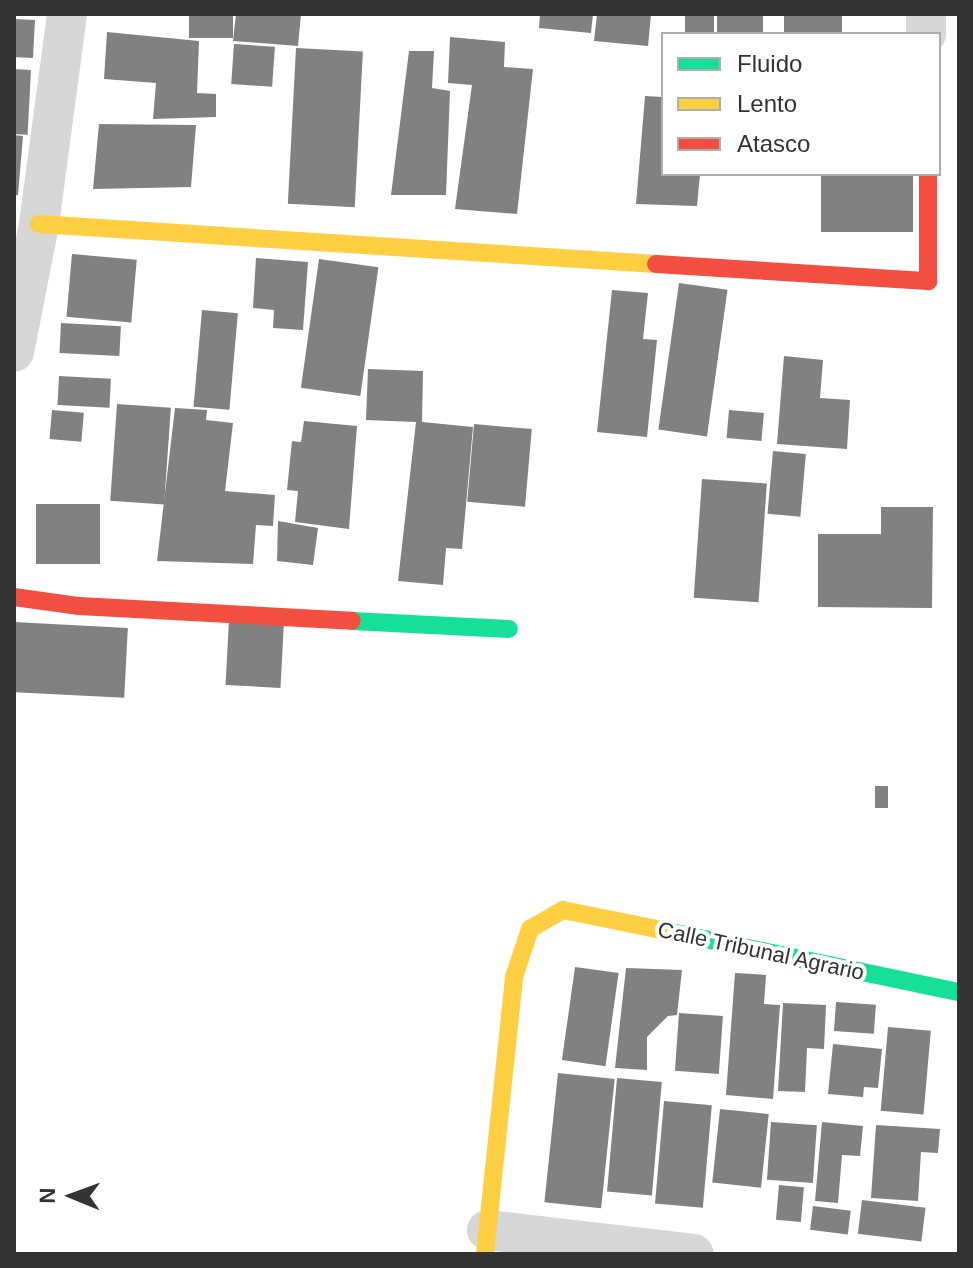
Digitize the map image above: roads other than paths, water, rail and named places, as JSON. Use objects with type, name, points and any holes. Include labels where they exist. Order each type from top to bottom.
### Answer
[{"type":"street","points":[[14,352],[39,224],[67,14]]},
{"type":"street","points":[[39,224],[928,281],[928,176]]},
{"type":"street","points":[[14,597],[79,606],[509,629]]},
{"type":"street","name":"Calle Tribunal Agrario","points":[[486,1242],[514,977],[530,929],[563,910],[959,992]]},
{"type":"street","points":[[486,1242],[694,1254]]}]
